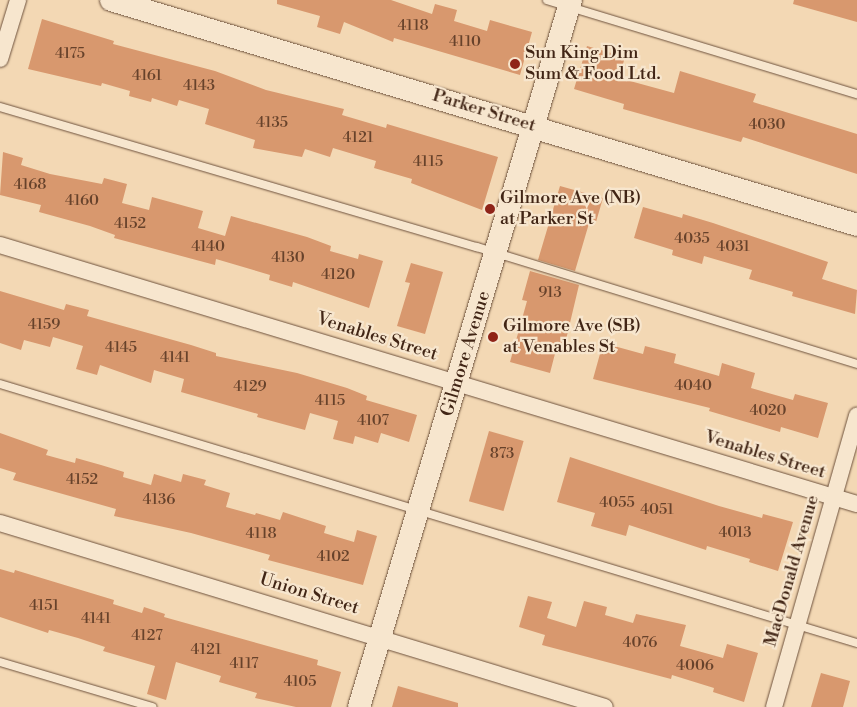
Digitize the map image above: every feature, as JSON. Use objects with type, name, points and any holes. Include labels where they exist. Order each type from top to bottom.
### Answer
[{"type":"street","points":[[0,59],[18,0]]},
{"type":"street","name":"Parker Street","points":[[111,0],[534,126],[857,225]]},
{"type":"street","name":"Gilmore Avenue","points":[[359,707],[458,382],[570,3]]},
{"type":"street","name":"Venables Street","points":[[0,245],[857,504]]},
{"type":"street","name":"MacDonald Avenue","points":[[774,707],[857,416]]},
{"type":"street","name":"Union Street","points":[[0,523],[380,637],[605,707]]},
{"type":"lane","points":[[546,0],[570,3],[857,94]]},
{"type":"lane","points":[[0,107],[496,253],[857,364]]},
{"type":"lane","points":[[0,384],[419,508],[857,644]]},
{"type":"lane","points":[[0,662],[152,707]]},
{"type":"building","points":[[277,0],[391,0],[432,14],[435,4],[457,10],[454,21],[487,31],[490,20],[532,32],[520,75],[394,38],[393,42],[344,22],[340,34],[317,27],[320,16],[277,4]]},
{"type":"building","points":[[794,0],[857,0],[857,22],[793,4]]},
{"type":"building","points":[[42,19],[114,41],[113,44],[215,71],[266,90],[344,109],[342,115],[386,128],[387,124],[498,157],[482,210],[411,183],[412,179],[374,168],[376,161],[333,148],[330,157],[305,149],[302,157],[253,148],[255,140],[205,124],[209,109],[179,100],[177,106],[152,98],[151,102],[129,96],[130,91],[102,83],[101,86],[28,69]]},
{"type":"building","points":[[587,46],[625,57],[619,78],[674,93],[680,71],[756,94],[753,102],[857,134],[857,174],[743,137],[741,142],[623,109],[624,104],[574,89]]},
{"type":"building","points":[[3,152],[23,158],[21,165],[50,174],[102,184],[104,178],[127,184],[122,203],[149,210],[152,197],[203,211],[198,228],[225,236],[231,216],[307,237],[331,246],[330,251],[358,259],[359,254],[383,261],[369,308],[293,282],[292,287],[269,280],[270,275],[216,259],[215,265],[114,238],[115,235],[90,226],[39,212],[41,205],[0,195]]},
{"type":"building","points":[[560,186],[603,198],[596,222],[590,220],[575,271],[538,260]]},
{"type":"building","points":[[643,207],[682,218],[683,214],[828,262],[822,279],[857,290],[855,314],[792,296],[793,292],[749,279],[752,270],[704,256],[702,264],[672,255],[673,250],[634,238]]},
{"type":"building","points":[[411,263],[443,272],[425,334],[397,326],[410,283],[405,282]]},
{"type":"building","points":[[530,271],[579,285],[564,348],[557,346],[550,373],[510,362],[527,301],[522,300]]},
{"type":"building","points":[[0,291],[64,310],[66,304],[89,310],[87,316],[191,345],[216,353],[216,356],[297,373],[347,388],[367,396],[366,400],[417,415],[409,442],[381,433],[378,443],[355,436],[353,444],[333,439],[338,421],[310,413],[305,430],[257,417],[258,414],[181,392],[184,379],[154,370],[151,383],[100,365],[97,375],[76,369],[83,346],[53,337],[50,347],[24,340],[21,350],[0,343]]},
{"type":"building","points":[[603,343],[643,354],[645,346],[676,354],[674,363],[719,376],[722,363],[755,373],[751,388],[793,400],[795,394],[828,403],[818,438],[781,427],[780,432],[709,411],[710,408],[593,379]]},
{"type":"building","points":[[489,431],[524,441],[503,511],[469,501]]},
{"type":"building","points":[[0,433],[48,450],[46,455],[75,463],[76,458],[101,465],[124,472],[123,477],[151,485],[154,474],[181,482],[183,474],[206,480],[204,485],[230,493],[226,507],[255,515],[256,513],[280,520],[283,512],[326,526],[324,533],[354,542],[357,530],[377,536],[363,585],[268,560],[270,555],[191,533],[114,516],[116,509],[13,480],[16,473],[0,468]]},
{"type":"building","points":[[570,457],[719,506],[762,518],[763,514],[793,522],[778,571],[749,562],[750,559],[707,546],[706,550],[629,525],[626,536],[591,526],[595,513],[557,502]]},
{"type":"building","points":[[0,569],[14,573],[15,570],[114,600],[113,604],[142,613],[144,607],[165,614],[164,617],[318,660],[317,665],[341,672],[331,707],[296,707],[255,698],[257,693],[219,682],[221,676],[176,662],[166,700],[147,694],[155,666],[103,651],[105,647],[78,638],[49,630],[48,633],[0,617]]},
{"type":"building","points":[[528,596],[552,602],[547,618],[576,627],[584,601],[607,607],[605,615],[633,623],[636,614],[686,625],[680,646],[723,658],[727,644],[758,653],[744,702],[713,692],[714,688],[672,675],[671,679],[542,645],[545,635],[519,627]]},
{"type":"building","points":[[821,673],[850,681],[843,707],[811,707]]},
{"type":"building","points":[[398,686],[458,703],[458,707],[392,707]]},
{"type":"place","name":"Sun King Dim Sum & Food Ltd.","points":[[515,64]]},
{"type":"place","name":"Gilmore Ave (NB) at Parker St","points":[[490,209]]},
{"type":"place","name":"Gilmore Ave (SB) at Venables St","points":[[493,337]]}]
